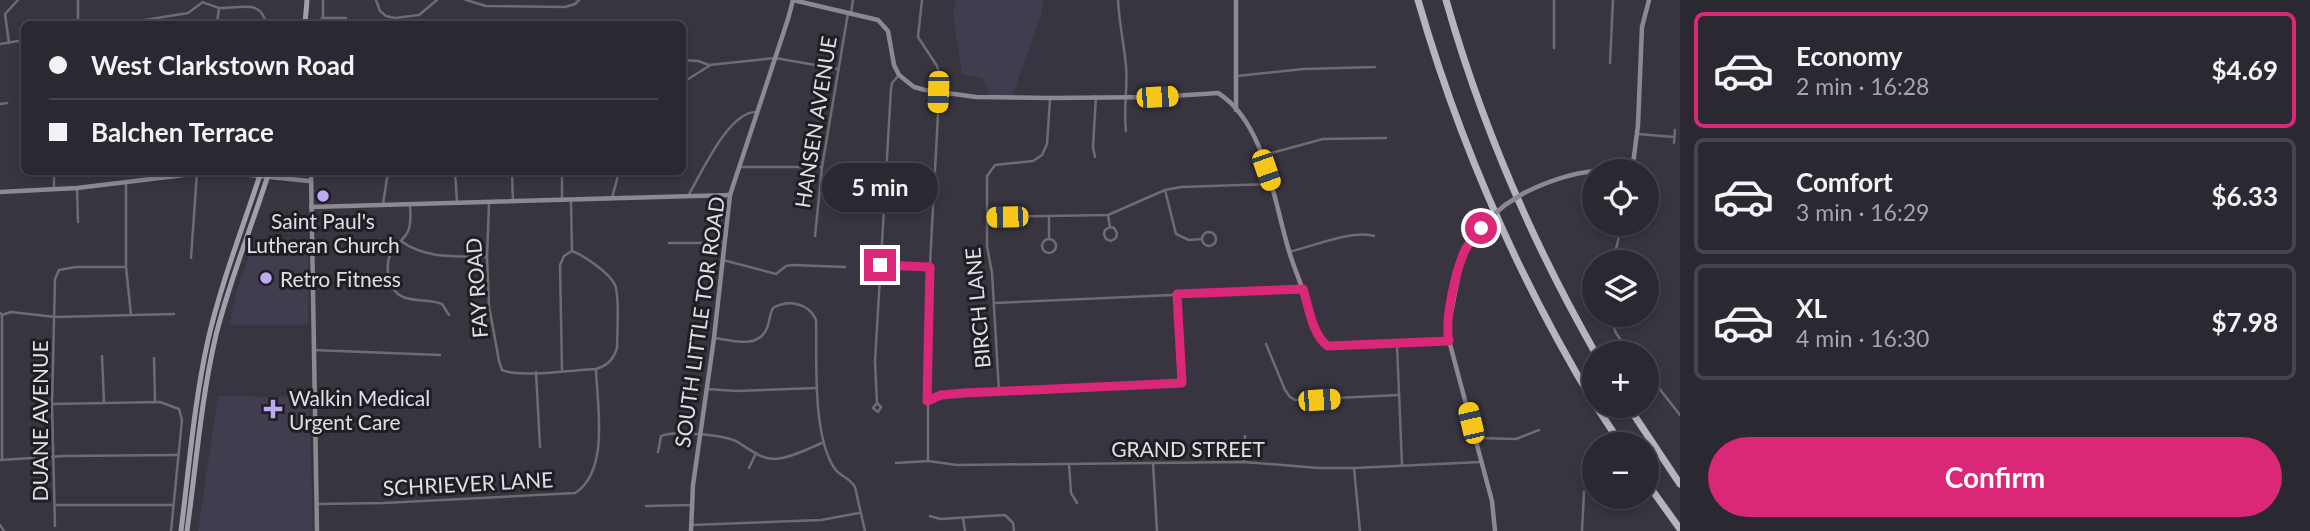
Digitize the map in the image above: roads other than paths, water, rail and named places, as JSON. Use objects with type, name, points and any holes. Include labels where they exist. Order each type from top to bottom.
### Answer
[{"type":"highway","points":[[1418,0],[1449,96],[1492,206],[1537,302],[1582,381]]},
{"type":"highway","points":[[1446,0],[1472,82],[1504,168],[1548,264],[1589,341]]},
{"type":"highway","points":[[1636,418],[1680,484]]},
{"type":"highway","points":[[1659,500],[1680,529]]},
{"type":"main road","points":[[304,21],[307,0]]},
{"type":"main road","points":[[181,531],[208,342],[260,175]]},
{"type":"main road","points":[[187,531],[205,391],[214,347],[229,291],[268,175]]},
{"type":"street","points":[[9,43],[5,14],[18,0]]},
{"type":"street","points":[[78,0],[78,21]]},
{"type":"street","points":[[320,21],[323,0]]},
{"type":"street","points":[[376,0],[380,11],[395,18],[419,15],[437,0]]},
{"type":"street","points":[[466,0],[486,6],[532,7],[565,7],[579,0]]},
{"type":"street","points":[[531,0],[532,7]]},
{"type":"street","points":[[793,0],[872,17],[884,25],[891,38],[894,65],[899,75],[914,88],[976,97],[1124,97],[1218,93],[1226,98],[1248,124],[1270,184],[1289,252],[1322,341],[1328,346],[1449,341]]},
{"type":"street","name":"SOUTH LITTLE TOR ROAD","points":[[691,528],[699,435],[714,338],[730,195],[793,0]]},
{"type":"street","name":"HANSEN AVENUE","points":[[815,236],[822,167],[838,69],[853,0]]},
{"type":"street","points":[[922,0],[918,37],[939,71],[930,267],[928,461]]},
{"type":"street","points":[[1118,0],[1126,64],[1126,131]]},
{"type":"street","points":[[1236,0],[1236,110]]},
{"type":"street","points":[[1554,0],[1554,48]]},
{"type":"street","points":[[1610,63],[1613,0]]},
{"type":"street","points":[[1634,159],[1638,134],[1642,27],[1649,0]]},
{"type":"street","points":[[142,21],[188,13],[203,1],[219,8],[257,4],[263,10],[265,21]]},
{"type":"street","points":[[217,21],[219,8]]},
{"type":"street","points":[[322,18],[346,18]]},
{"type":"street","points":[[0,44],[21,41]]},
{"type":"street","points":[[686,60],[709,65],[775,58],[838,69]]},
{"type":"street","points":[[686,80],[709,65]]},
{"type":"street","points":[[1237,76],[1304,69],[1375,66]]},
{"type":"street","points":[[877,403],[875,362],[891,89],[892,83],[899,75]]},
{"type":"street","points":[[1095,157],[1093,147],[1096,96]]},
{"type":"street","name":"BIRCH LANE","points":[[999,391],[992,273],[987,246],[987,176],[1002,163],[1033,161],[1045,150],[1050,98]]},
{"type":"street","points":[[0,104],[7,103]]},
{"type":"street","points":[[688,196],[722,137],[742,115],[757,112]]},
{"type":"street","points":[[1674,143],[1675,130]]},
{"type":"street","points":[[1638,134],[1674,137]]},
{"type":"street","points":[[1261,156],[1323,139],[1386,138]]},
{"type":"street","points":[[739,167],[822,167]]},
{"type":"street","points":[[1495,531],[1492,501],[1449,341],[1448,322],[1461,261],[1472,239],[1505,205],[1524,193],[1572,175],[1582,174]]},
{"type":"street","points":[[54,175],[54,189]]},
{"type":"street","points":[[0,192],[77,188],[176,175]]},
{"type":"street","points":[[191,258],[197,175]]},
{"type":"street","points":[[274,175],[310,181]]},
{"type":"street","points":[[310,175],[317,531]]},
{"type":"street","points":[[383,204],[388,175]]},
{"type":"street","points":[[455,175],[457,202]]},
{"type":"street","points":[[512,175],[513,202]]},
{"type":"street","points":[[562,175],[562,200]]},
{"type":"street","points":[[612,198],[618,175]]},
{"type":"street","points":[[126,182],[126,267],[131,315]]},
{"type":"street","points":[[987,217],[1108,215],[1165,190],[1270,184]]},
{"type":"street","points":[[77,188],[78,222]]},
{"type":"street","points":[[1165,190],[1176,234],[1189,240],[1202,239]]},
{"type":"street","points":[[311,207],[730,195]]},
{"type":"street","points":[[571,200],[572,251]]},
{"type":"street","points":[[410,203],[410,225],[407,234],[390,255],[389,277],[400,296],[442,304],[449,315]]},
{"type":"street","name":"FAY ROAD","points":[[489,203],[489,306],[499,361],[502,370],[510,373],[536,372]]},
{"type":"street","points":[[1108,215],[1110,227]]},
{"type":"street","points":[[1049,216],[1049,239]]},
{"type":"street","points":[[1289,252],[1350,236],[1374,236]]},
{"type":"street","points":[[401,241],[410,248],[430,254],[487,257]]},
{"type":"street","points":[[669,243],[724,243]]},
{"type":"street","points":[[540,447],[536,372],[596,369],[607,365],[617,348],[615,285],[583,255],[572,251]]},
{"type":"street","points":[[562,370],[560,265],[564,256],[572,251]]},
{"type":"street","points":[[723,260],[776,274],[793,265],[845,267]]},
{"type":"street","points":[[880,265],[930,267]]},
{"type":"street","name":"DUANE AVENUE","points":[[55,526],[52,404],[55,279],[60,270],[76,267],[126,267]]},
{"type":"street","points":[[993,303],[1303,289]]},
{"type":"street","points":[[927,401],[941,395],[1182,383],[1177,294]]},
{"type":"street","points":[[714,338],[740,342],[756,340],[766,331],[773,308],[782,304],[805,306],[810,310],[816,320],[817,388],[823,442],[835,468],[855,487],[865,531]]},
{"type":"street","points":[[174,314],[55,317],[11,312],[1,314],[1,460],[53,456],[178,455]]},
{"type":"street","points":[[1397,342],[1402,465]]},
{"type":"street","points":[[1266,344],[1285,390],[1295,400],[1399,395]]},
{"type":"street","points":[[313,350],[440,355]]},
{"type":"street","points":[[102,356],[104,402]]},
{"type":"street","points":[[154,358],[155,402]]},
{"type":"street","name":"SCHRIEVER LANE","points":[[316,504],[575,493],[589,478],[597,461],[596,369]]},
{"type":"street","points":[[707,389],[736,391],[817,388]]},
{"type":"street","points":[[1659,388],[1680,415]]},
{"type":"street","points":[[52,404],[155,402],[171,404],[181,412],[171,531]]},
{"type":"street","points":[[1474,438],[1516,439],[1539,430]]},
{"type":"street","points":[[658,452],[658,442],[661,436],[666,434],[733,440],[769,458],[784,458],[823,442]]},
{"type":"street","points":[[1244,462],[1245,436]]},
{"type":"street","points":[[749,468],[756,453]]},
{"type":"street","name":"GRAND STREET","points":[[896,463],[928,461],[957,465],[1244,462],[1354,468],[1480,462]]},
{"type":"street","points":[[1153,463],[1157,531]]},
{"type":"street","points":[[1069,464],[1071,493],[1077,503]]},
{"type":"street","points":[[1354,468],[1360,531]]},
{"type":"street","points":[[55,505],[173,505]]},
{"type":"street","points":[[646,506],[692,505]]},
{"type":"street","points":[[1582,531],[1583,509]]},
{"type":"street","points":[[691,528],[821,520],[860,513]]},
{"type":"street","points":[[930,516],[940,519],[1005,515],[1013,523],[1014,531]]},
{"type":"street","points":[[963,518],[965,531]]},
{"type":"street","points":[[0,525],[4,531]]},
{"type":"street","points":[[745,525],[745,531]]},
{"type":"place","name":"Saint Paul's Lutheran Church","points":[[323,196]]},
{"type":"place","name":"Retro Fitness","points":[[266,278]]},
{"type":"place","name":"Walkin Medical Urgent Care","points":[[273,409]]}]
